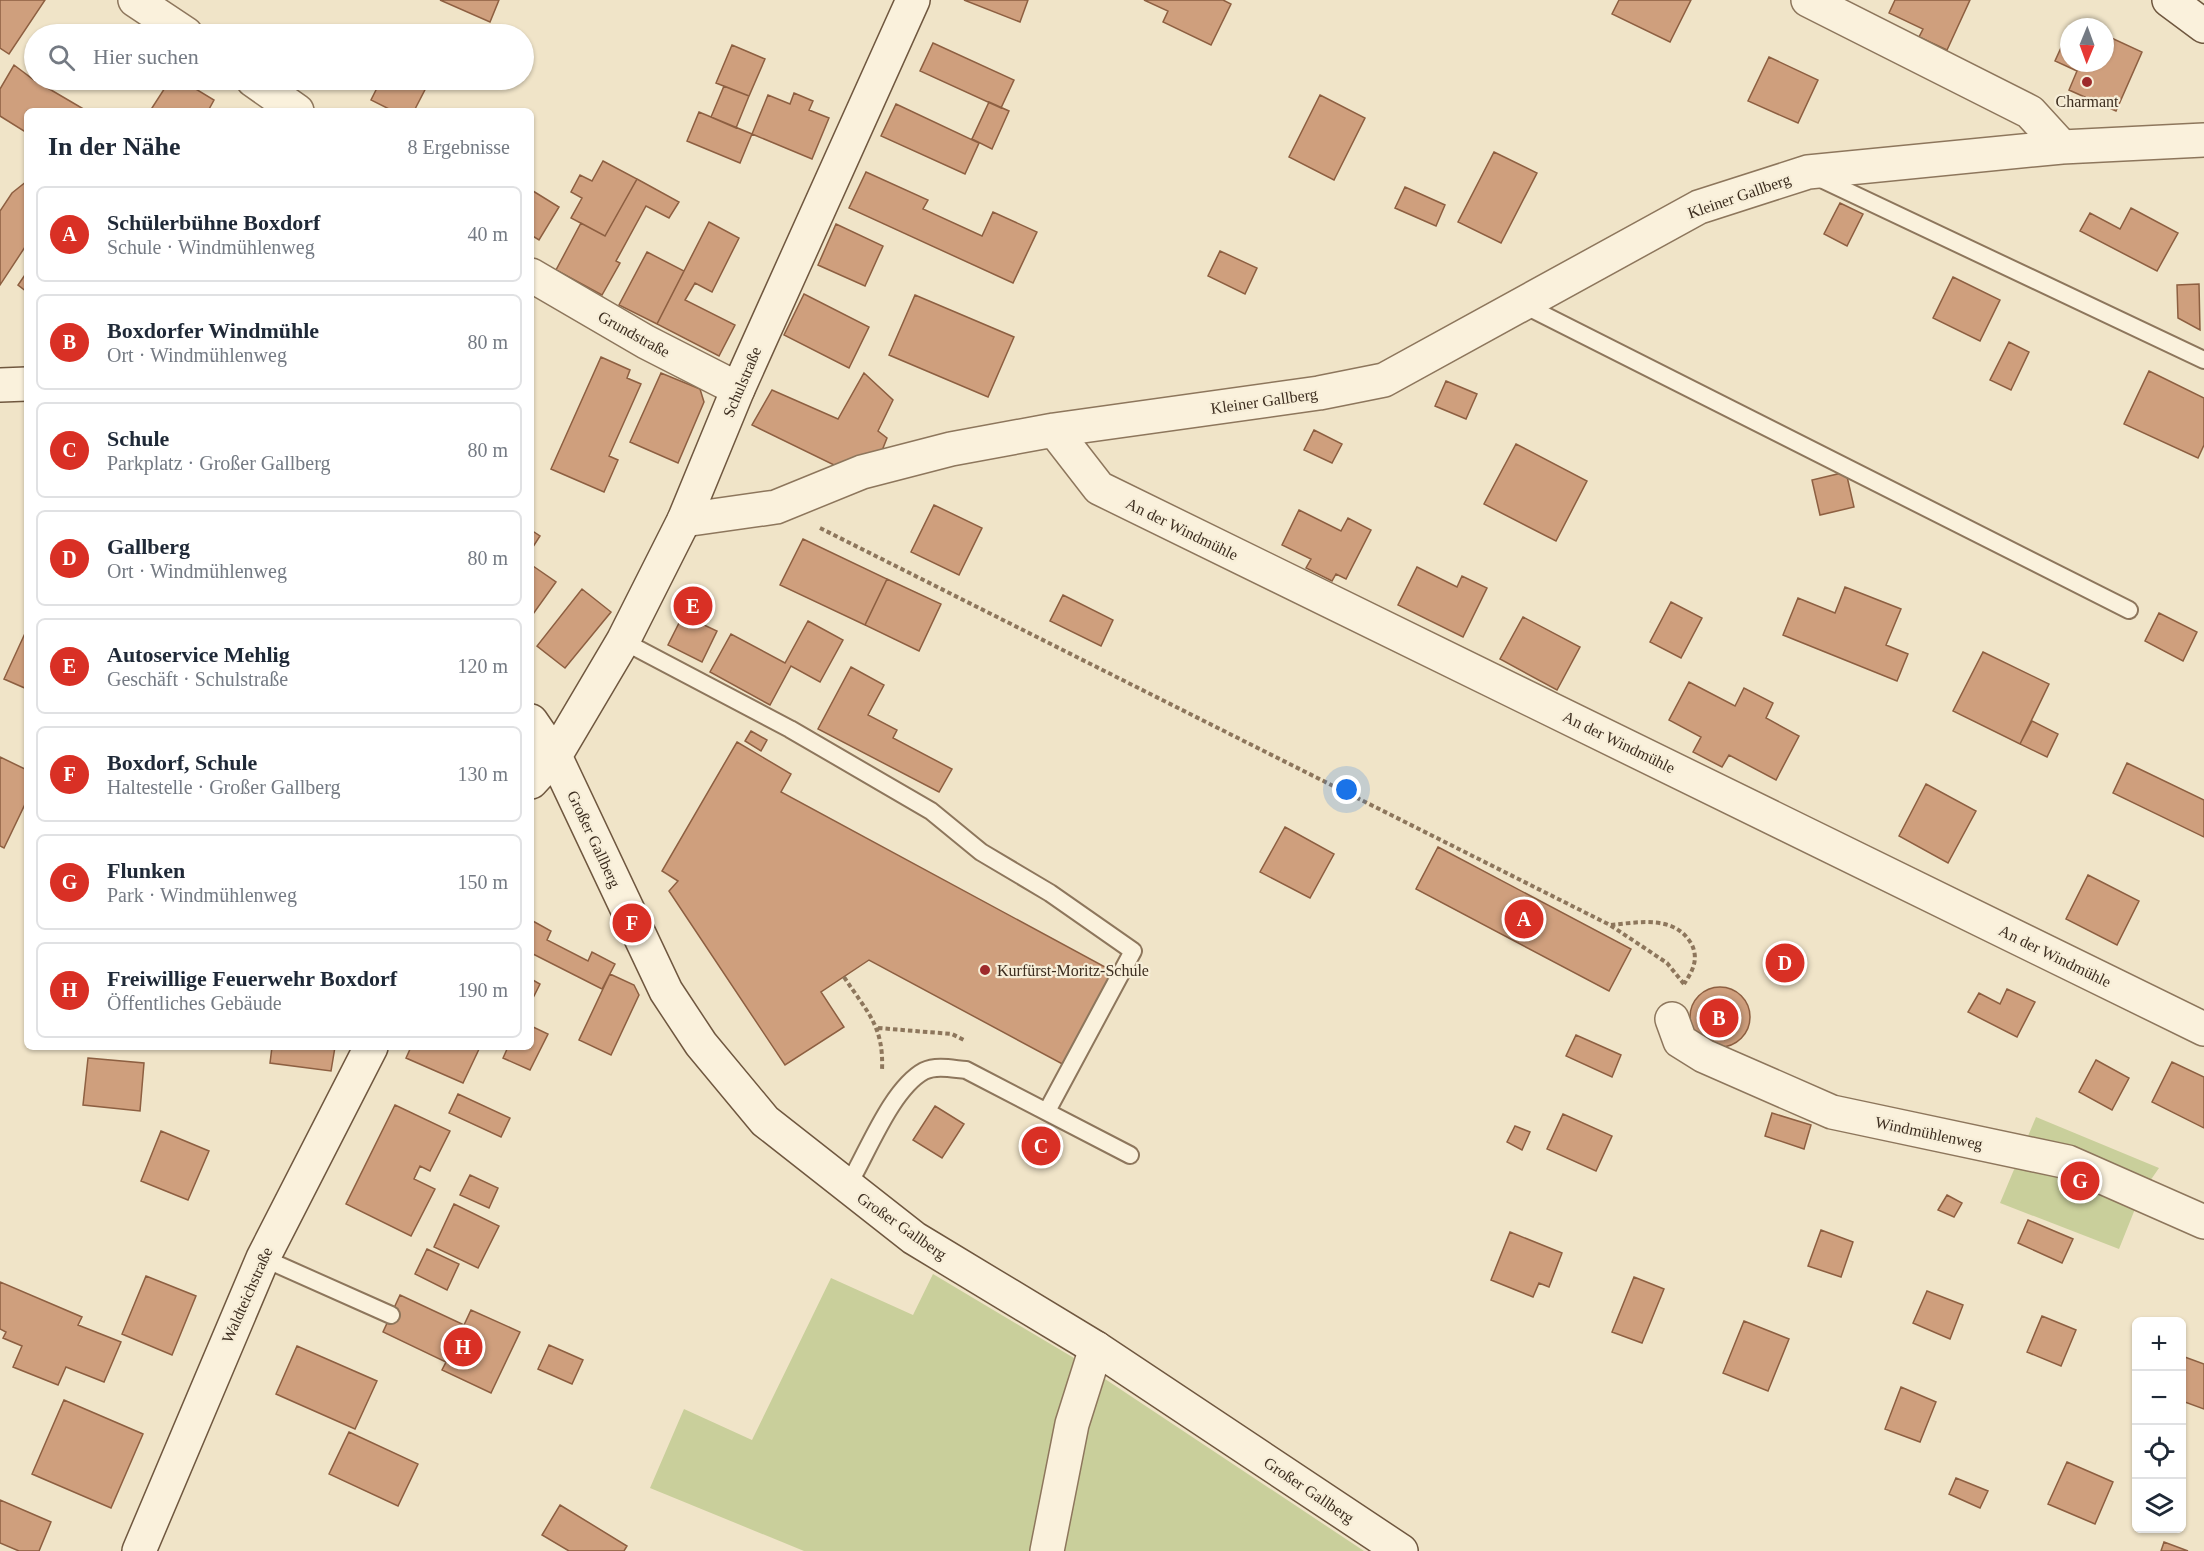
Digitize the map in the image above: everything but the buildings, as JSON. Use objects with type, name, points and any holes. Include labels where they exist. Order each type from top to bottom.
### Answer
[{"type":"street","points":[[135,0],[171,24]]},
{"type":"street","name":"Schulstraße","points":[[555,756],[623,641],[684,520],[738,389],[913,0]]},
{"type":"street","points":[[1808,0],[2030,112],[2062,147]]},
{"type":"street","points":[[2169,0],[2204,26]]},
{"type":"street","points":[[267,90],[293,108]]},
{"type":"street","name":"Kleiner Gallberg","points":[[684,520],[776,507],[862,472],[951,449],[1054,430],[1319,393],[1384,380],[1699,207],[1808,172],[2062,147],[2204,140]]},
{"type":"street","name":"Grundstraße","points":[[534,277],[646,342],[738,389]]},
{"type":"street","points":[[0,385],[24,384]]},
{"type":"street","name":"An der Windmühle","points":[[1054,430],[1099,488],[2204,1029]]},
{"type":"street","name":"Großer Gallberg","points":[[534,725],[555,756],[661,981],[701,1044],[765,1121],[914,1238],[1096,1348],[1401,1551]]},
{"type":"street","points":[[534,779],[555,756]]},
{"type":"street","name":"Windmühlenweg","points":[[1672,1019],[1680,1041],[1704,1056],[1832,1112],[2068,1162],[2204,1222]]},
{"type":"street","name":"Waldteichstraße","points":[[139,1551],[262,1258],[369,1050]]},
{"type":"street","points":[[1047,1551],[1072,1424],[1096,1348]]},
{"type":"lane","name":"Kleiner Gallberg","points":[[1808,172],[2204,360]]},
{"type":"lane","points":[[1522,304],[2129,610]]},
{"type":"lane","points":[[623,641],[790,729],[930,811],[981,852],[1050,893],[1133,951],[1047,1111]]},
{"type":"lane","points":[[848,1187],[898,1096],[910,1081],[926,1070],[943,1068],[966,1070],[1130,1155]]},
{"type":"lane","points":[[262,1258],[391,1315]]},
{"type":"path","points":[[776,507],[1610,926],[1666,963],[1684,984],[1694,968],[1695,952],[1685,934],[1666,923],[1639,922],[1610,926]]},
{"type":"path","points":[[844,976],[878,1028],[883,1046]]},
{"type":"green space","points":[[2036,1117],[2159,1168],[2141,1194],[2119,1249],[2000,1203]]},
{"type":"green space","points":[[933,1274],[1074,1358],[1035,1551],[804,1551],[650,1488],[684,1409],[752,1440],[831,1278],[913,1315]]},
{"type":"green space","points":[[1102,1377],[1364,1551],[1046,1551]]},
{"type":"place","name":"Charmant","points":[[2087,82]]},
{"type":"place","name":"Autoservice Mehlig","points":[[693,606]]},
{"type":"place","name":"Schülerbühne Boxdorf","points":[[1524,919]]},
{"type":"place","name":"Boxdorf, Schule","points":[[632,923]]},
{"type":"place","name":"Gallberg","points":[[1785,963]]},
{"type":"place","name":"Kurfürst-Moritz-Schule","points":[[985,970]]},
{"type":"place","name":"Boxdorfer Windmühle","points":[[1719,1018]]},
{"type":"place","name":"Schule","points":[[1041,1146]]},
{"type":"place","name":"Flunken","points":[[2080,1181]]},
{"type":"place","name":"Freiwillige Feuerwehr Boxdorf","points":[[463,1347]]}]
